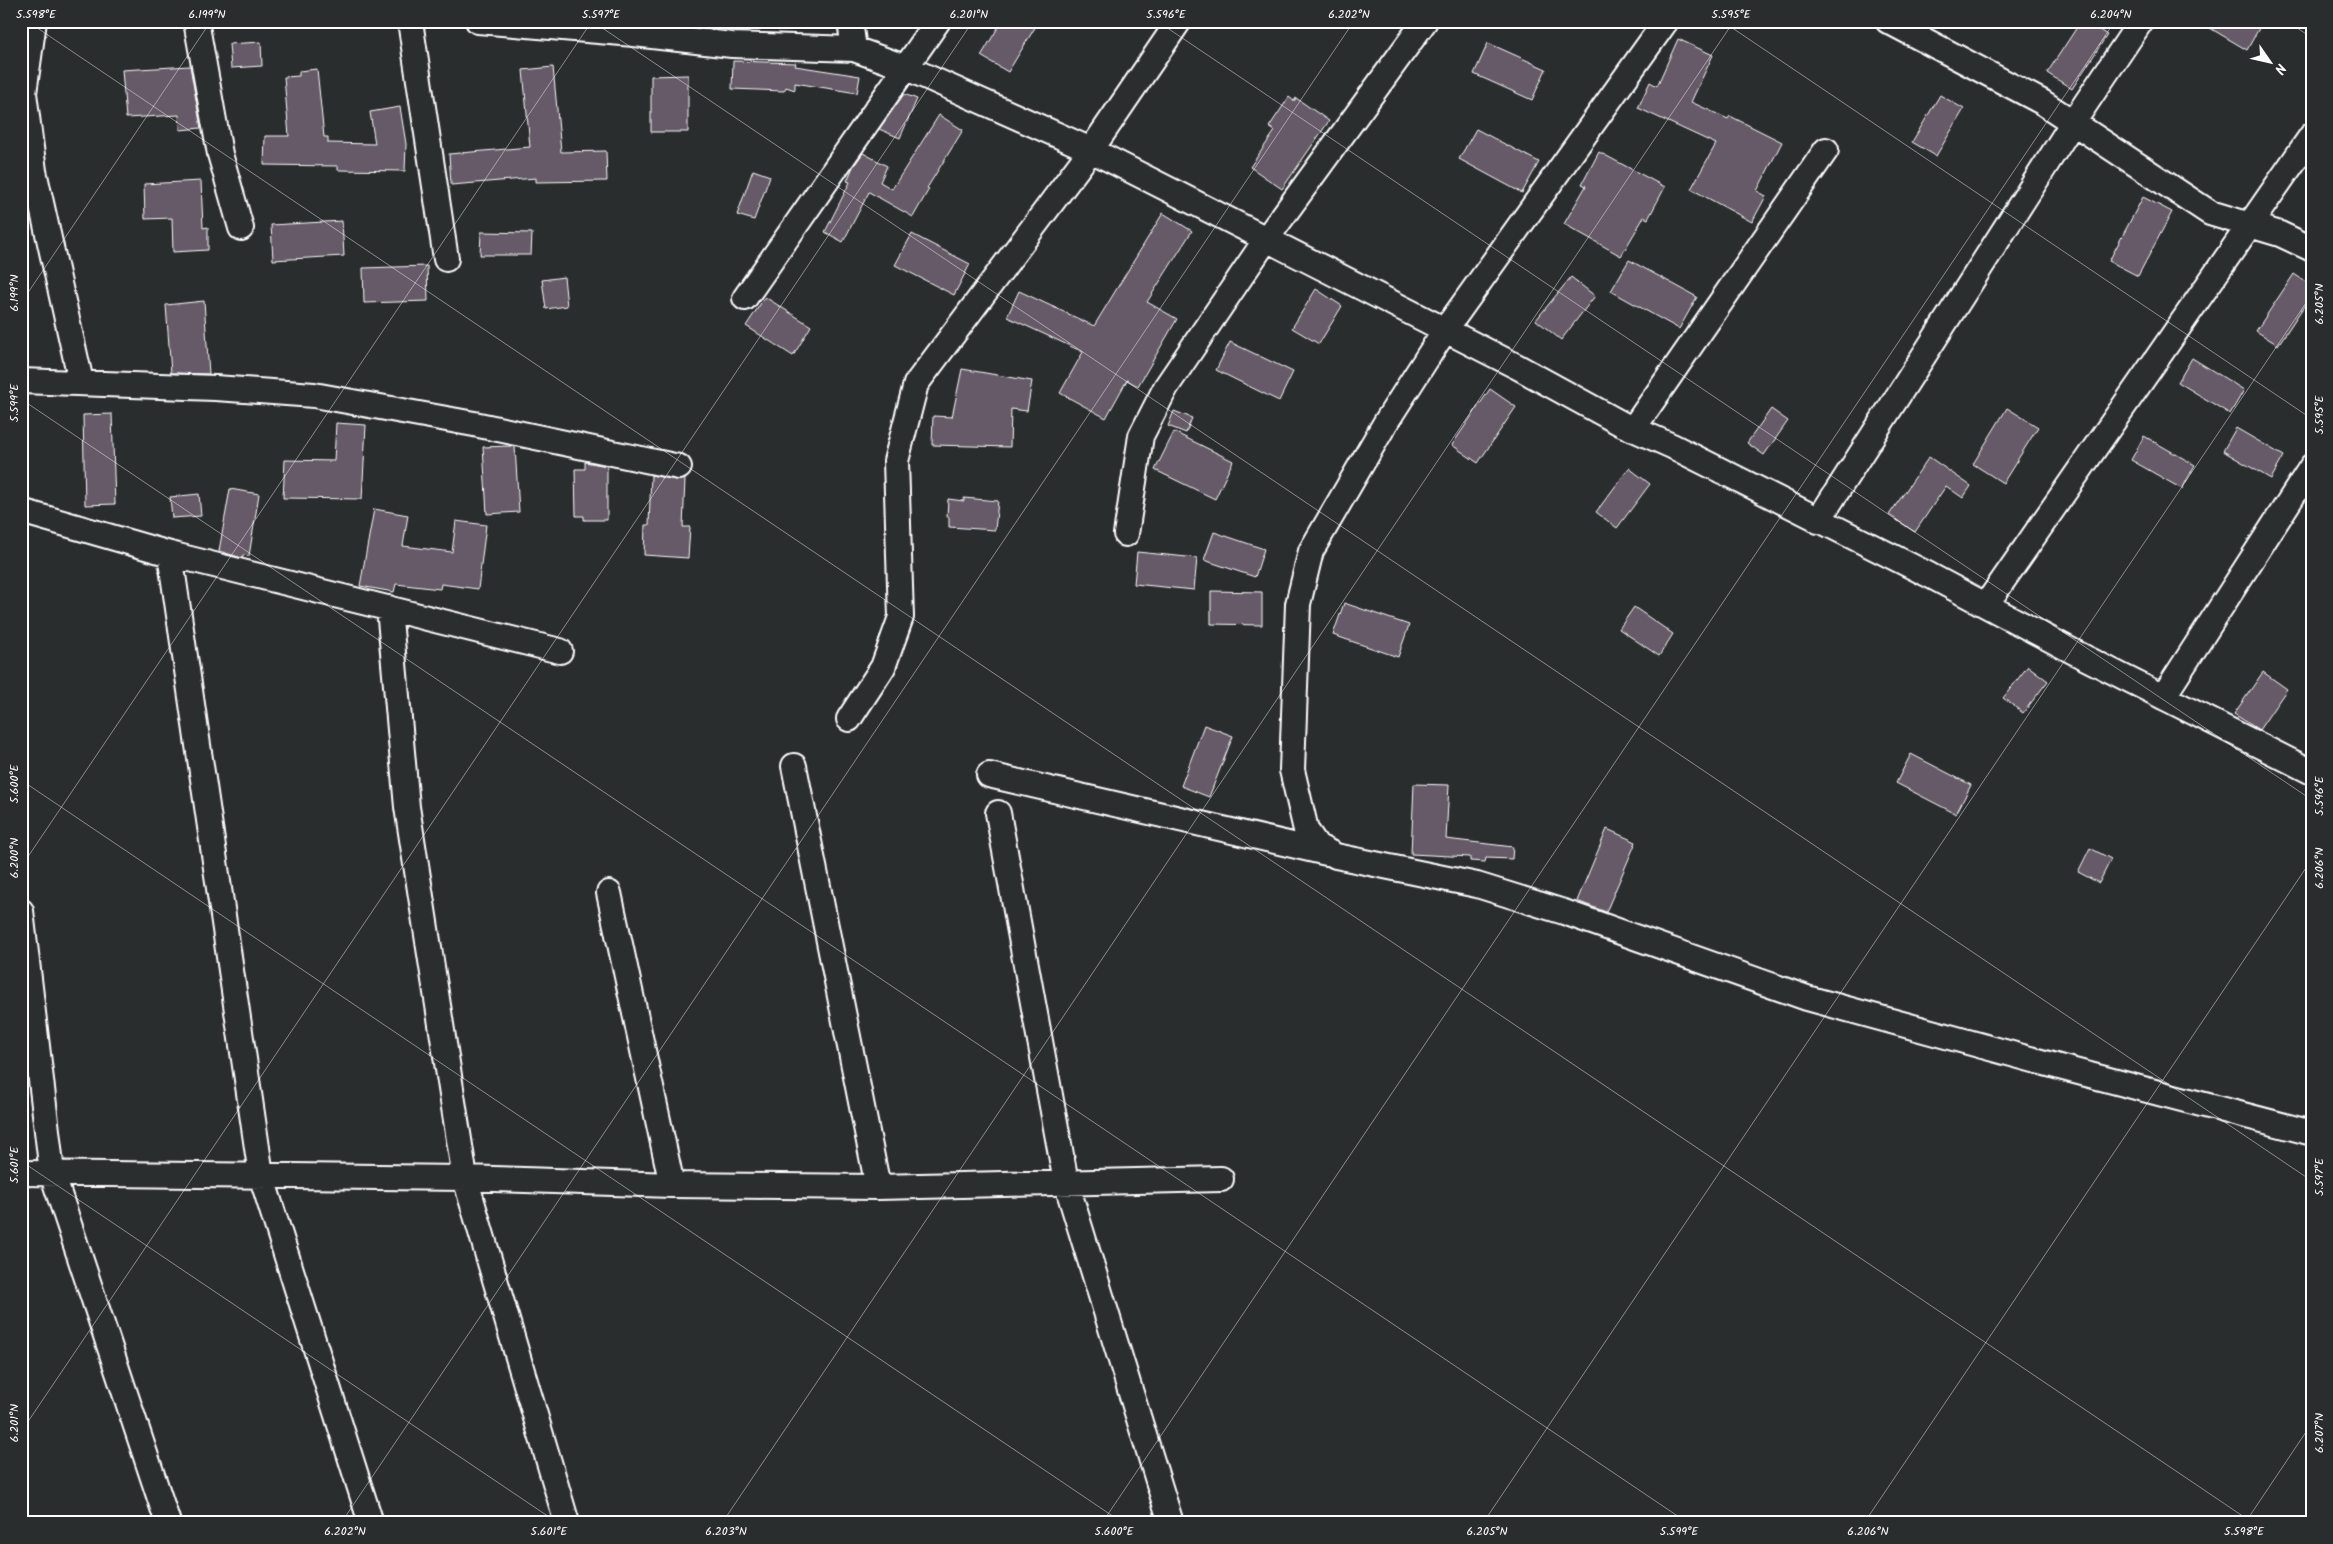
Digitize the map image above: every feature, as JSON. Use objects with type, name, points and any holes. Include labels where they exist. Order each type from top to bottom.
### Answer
[{"type":"street","points":[[34,21],[24,93],[34,172],[81,382]]},
{"type":"street","points":[[196,21],[220,154],[241,228]]},
{"type":"street","points":[[410,21],[446,259]]},
{"type":"street","points":[[478,21],[635,28],[732,45],[854,49],[907,68],[1091,150],[1267,238],[1633,429],[2312,772]]},
{"type":"street","points":[[850,21],[854,49]]},
{"type":"street","points":[[746,298],[938,21]]},
{"type":"street","points":[[849,719],[883,667],[901,617],[896,461],[916,384],[1091,150],[1179,21]]},
{"type":"street","points":[[1126,534],[1141,436],[1166,387],[1267,238],[1425,21]]},
{"type":"street","points":[[1327,853],[1311,840],[1306,830],[1292,770],[1298,604],[1311,551],[1386,422],[1445,330],[1666,21]]},
{"type":"street","points":[[1888,21],[2042,102],[2072,124],[2210,213],[2280,234],[2312,250]]},
{"type":"street","points":[[1818,521],[2072,124],[2141,21]]},
{"type":"street","points":[[1986,606],[2312,135]]},
{"type":"street","points":[[1633,429],[1826,150]]},
{"type":"street","points":[[21,380],[215,388],[314,396],[474,424],[679,467]]},
{"type":"street","points":[[2162,697],[2312,466]]},
{"type":"street","points":[[21,511],[170,554],[560,651]]},
{"type":"street","points":[[170,554],[261,1175],[372,1523]]},
{"type":"street","points":[[389,608],[407,808],[466,1178],[567,1523]]},
{"type":"street","points":[[794,766],[878,1187]]},
{"type":"street","points":[[989,775],[1327,853],[1477,885],[1564,912],[1806,998],[2053,1066],[2312,1133]]},
{"type":"street","points":[[998,813],[1066,1182],[1171,1523]]},
{"type":"street","points":[[609,893],[672,1185]]},
{"type":"street","points":[[21,911],[52,1173],[168,1523]]},
{"type":"street","points":[[21,1173],[466,1178],[672,1185],[878,1187],[1221,1179]]},
{"type":"building","points":[[1002,21],[1039,21],[1008,72],[981,56]]},
{"type":"building","points":[[2081,21],[2086,21],[2107,35],[2072,89],[2047,73]]},
{"type":"building","points":[[2198,21],[2263,21],[2247,50]]},
{"type":"building","points":[[1678,39],[1713,55],[1691,102],[1728,119],[1730,116],[1782,142],[1757,191],[1766,196],[1752,222],[1691,189],[1716,144],[1638,108],[1650,82],[1657,86]]},
{"type":"building","points":[[261,42],[262,66],[231,68],[229,44]]},
{"type":"building","points":[[1488,43],[1546,69],[1532,100],[1474,74]]},
{"type":"building","points":[[733,61],[796,63],[795,66],[860,76],[857,93],[795,83],[795,90],[786,87],[784,91],[732,89]]},
{"type":"building","points":[[190,66],[201,128],[180,130],[179,115],[126,118],[122,70]]},
{"type":"building","points":[[553,67],[561,152],[606,151],[607,181],[536,182],[536,178],[451,185],[449,154],[530,147],[523,70]]},
{"type":"building","points":[[317,69],[324,137],[328,137],[328,143],[375,144],[370,112],[400,107],[406,144],[405,171],[338,170],[338,166],[264,165],[265,136],[289,136],[284,77],[299,76],[299,71]]},
{"type":"building","points":[[688,75],[688,132],[651,132],[651,76]]},
{"type":"building","points":[[904,94],[917,99],[900,138],[879,129]]},
{"type":"building","points":[[1940,95],[1964,109],[1936,156],[1912,142]]},
{"type":"building","points":[[1289,97],[1294,101],[1296,98],[1329,121],[1282,189],[1250,167],[1275,131],[1269,127]]},
{"type":"building","points":[[939,115],[963,130],[927,188],[929,189],[913,217],[869,192],[843,242],[825,232],[850,182],[847,181],[853,167],[863,153],[887,166],[880,182],[892,189]]},
{"type":"building","points":[[1476,129],[1539,162],[1522,193],[1459,159]]},
{"type":"building","points":[[1599,152],[1665,187],[1648,219],[1644,217],[1621,256],[1564,224],[1586,186],[1582,184]]},
{"type":"building","points":[[753,170],[770,176],[754,220],[737,215]]},
{"type":"building","points":[[201,181],[203,228],[208,227],[208,250],[173,252],[172,218],[145,219],[144,184]]},
{"type":"building","points":[[2143,197],[2172,212],[2138,276],[2109,261]]},
{"type":"building","points":[[1163,213],[1192,231],[1147,302],[1177,319],[1138,386],[1127,380],[1106,418],[1060,393],[1083,352],[1007,317],[1019,291],[1094,326]]},
{"type":"building","points":[[342,221],[344,256],[273,260],[271,225]]},
{"type":"building","points":[[481,232],[532,233],[531,255],[480,255]]},
{"type":"building","points":[[912,234],[970,264],[954,295],[895,265]]},
{"type":"building","points":[[1629,260],[1697,297],[1679,329],[1611,291]]},
{"type":"building","points":[[427,266],[428,301],[364,303],[363,268]]},
{"type":"building","points":[[2294,274],[2312,286],[2312,294],[2278,345],[2256,331]]},
{"type":"building","points":[[564,277],[567,306],[546,309],[542,280]]},
{"type":"building","points":[[1571,277],[1595,296],[1561,340],[1536,320]]},
{"type":"building","points":[[1316,289],[1342,306],[1319,344],[1292,328]]},
{"type":"building","points":[[765,297],[811,326],[793,356],[746,326]]},
{"type":"building","points":[[204,301],[209,374],[171,373],[166,305]]},
{"type":"building","points":[[1230,342],[1293,372],[1279,401],[1216,370]]},
{"type":"building","points":[[2192,358],[2244,390],[2230,414],[2178,382]]},
{"type":"building","points":[[962,369],[1032,381],[1027,411],[1011,409],[1010,447],[932,445],[933,416],[952,417]]},
{"type":"building","points":[[1490,389],[1516,407],[1478,463],[1452,445]]},
{"type":"building","points":[[2007,408],[2038,427],[2003,483],[1973,464]]},
{"type":"building","points":[[1771,409],[1788,421],[1764,455],[1747,443]]},
{"type":"building","points":[[1174,411],[1192,418],[1186,433],[1168,426]]},
{"type":"building","points":[[112,414],[115,504],[85,505],[83,415]]},
{"type":"building","points":[[336,423],[366,425],[362,499],[283,498],[285,460],[334,461]]},
{"type":"building","points":[[2236,428],[2284,456],[2271,479],[2223,451]]},
{"type":"building","points":[[1174,432],[1233,461],[1215,499],[1155,470]]},
{"type":"building","points":[[2144,436],[2195,465],[2182,489],[2131,460]]},
{"type":"building","points":[[483,447],[515,447],[519,512],[487,514]]},
{"type":"building","points":[[1929,457],[1971,486],[1963,498],[1946,486],[1915,532],[1889,515]]},
{"type":"building","points":[[585,462],[607,466],[607,520],[584,520],[584,516],[576,516],[575,469],[585,469]]},
{"type":"building","points":[[1629,468],[1650,484],[1617,528],[1596,512]]},
{"type":"building","points":[[651,475],[676,480],[685,479],[683,527],[690,527],[688,558],[644,555],[645,525],[649,525]]},
{"type":"building","points":[[230,489],[259,494],[249,556],[243,555],[242,558],[219,551]]},
{"type":"building","points":[[199,494],[201,516],[172,518],[170,497]]},
{"type":"building","points":[[964,498],[998,501],[995,530],[949,527],[949,517],[947,517],[948,499],[964,501]]},
{"type":"building","points":[[374,509],[408,515],[403,546],[452,552],[456,521],[486,525],[478,589],[441,584],[440,589],[396,584],[394,592],[360,586]]},
{"type":"building","points":[[1214,532],[1264,549],[1255,577],[1204,560]]},
{"type":"building","points":[[1137,552],[1197,558],[1194,590],[1134,584]]},
{"type":"building","points":[[1211,591],[1262,592],[1262,625],[1211,624]]},
{"type":"building","points":[[1344,603],[1409,625],[1398,657],[1333,635]]},
{"type":"building","points":[[1634,607],[1673,634],[1659,656],[1619,629]]},
{"type":"building","points":[[2028,666],[2048,681],[2023,713],[2003,698]]},
{"type":"building","points":[[2263,672],[2287,689],[2259,730],[2234,714]]},
{"type":"building","points":[[1204,725],[1233,736],[1209,797],[1181,786]]},
{"type":"building","points":[[1911,754],[1971,785],[1956,814],[1896,783]]},
{"type":"building","points":[[1414,784],[1449,785],[1446,839],[1513,847],[1512,859],[1486,858],[1485,862],[1470,861],[1470,857],[1411,854]]},
{"type":"building","points":[[1607,829],[1636,842],[1606,912],[1577,901]]},
{"type":"building","points":[[2090,848],[2111,859],[2099,883],[2078,872]]}]
